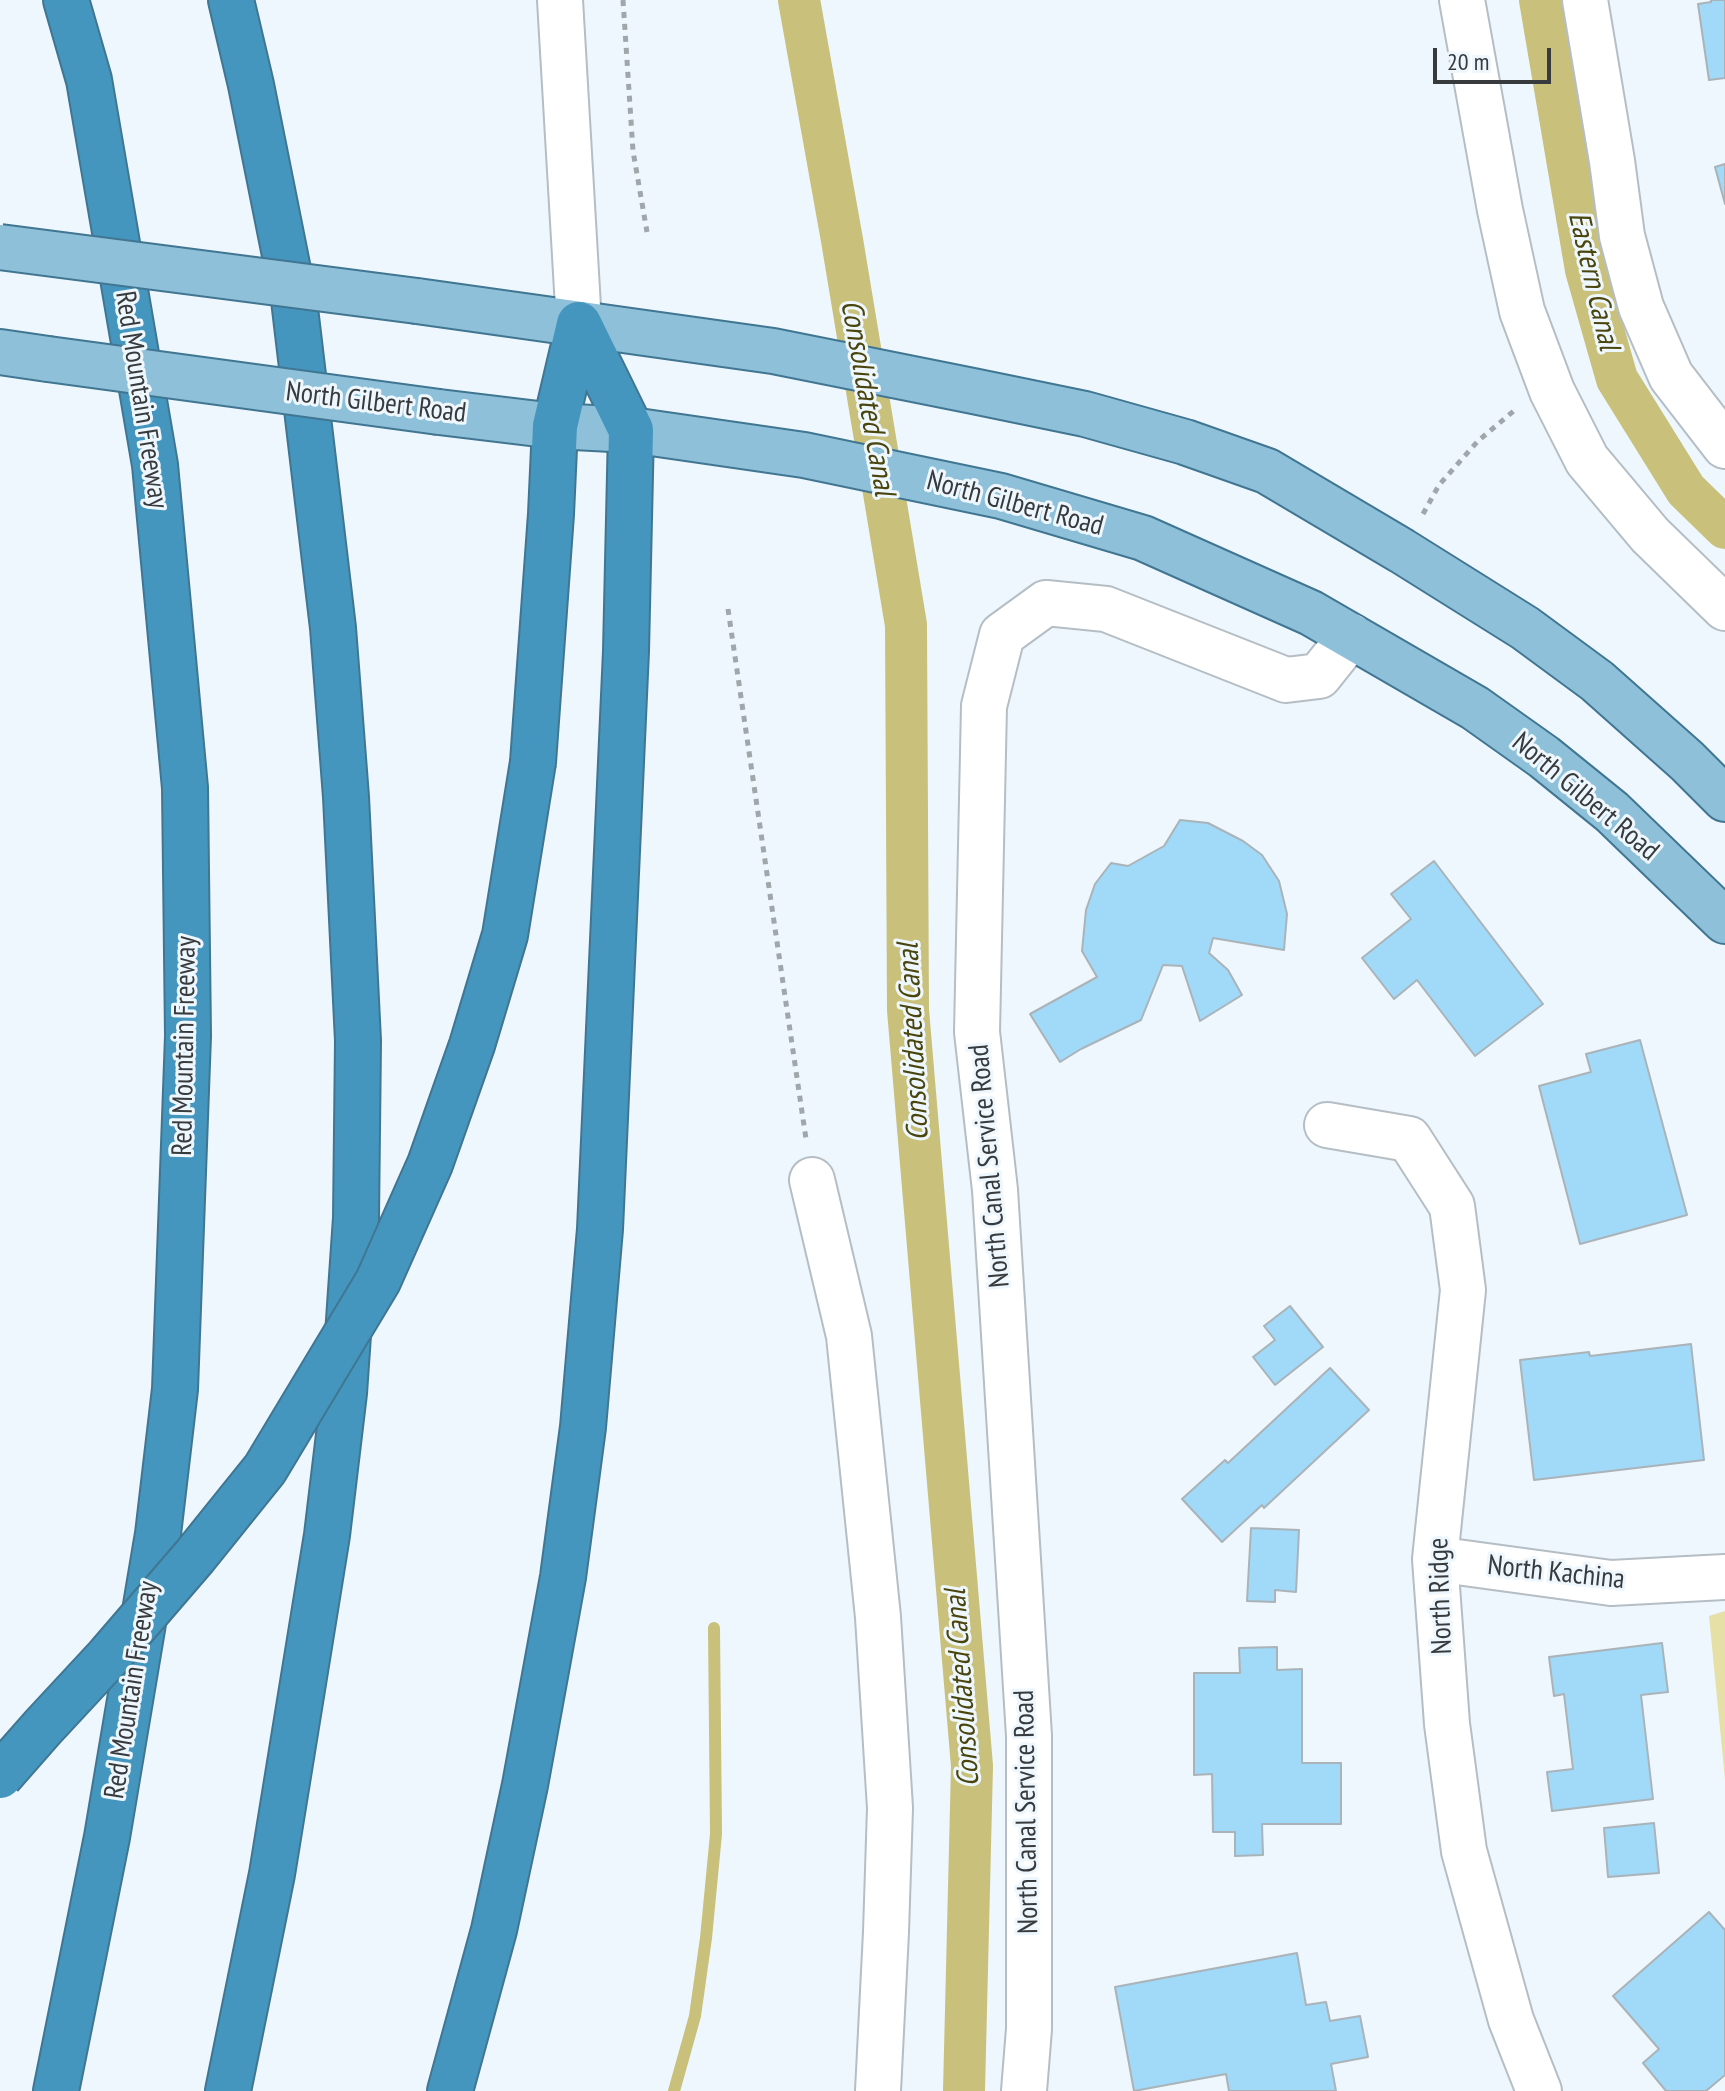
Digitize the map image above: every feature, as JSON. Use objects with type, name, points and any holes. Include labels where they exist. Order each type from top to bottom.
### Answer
[{"type":"highway","name":"Red Mountain Freeway","points":[[56,2091],[107,1837],[158,1534],[175,1389],[188,1036],[185,788],[155,465],[89,80],[66,0]]},
{"type":"highway","points":[[228,2091],[272,1874],[329,1519],[344,1393],[356,1218],[358,1041],[346,797],[333,628],[294,300],[231,0]]},
{"type":"highway","points":[[0,1776],[108,1657],[265,1469],[378,1281],[430,1164],[477,1031],[505,935],[533,762],[555,426],[579,324]]},
{"type":"highway","points":[[450,2091],[494,1930],[525,1785],[563,1577],[583,1427],[600,1214],[625,667],[631,430],[579,324]]},
{"type":"main road","points":[[0,247],[773,351],[1099,418],[1185,442],[1267,471],[1525,628],[1597,681],[1725,799]]},
{"type":"main road","name":"North Gilbert Road","points":[[0,352],[439,412],[555,426],[631,430],[804,455],[1001,496],[1143,538],[1311,613],[1475,708],[1544,757],[1612,812],[1725,921]]},
{"type":"street","points":[[560,0],[579,324]]},
{"type":"street","points":[[1462,0],[1500,210],[1522,311],[1552,391],[1587,460],[1650,535],[1725,608]]},
{"type":"street","points":[[1585,0],[1622,236],[1641,307],[1671,376],[1725,446]]},
{"type":"street","name":"North Canal Service Road","points":[[1024,2091],[1029,2029],[1029,1736],[995,1190],[977,1032],[984,706],[1002,635],[1046,603],[1106,609],[1286,680],[1319,676],[1351,636]]},
{"type":"street","name":"North Ridge","points":[[1327,1125],[1409,1139],[1452,1206],[1463,1290],[1435,1559],[1447,1724],[1464,1851],[1511,2020],[1539,2091]]},
{"type":"street","points":[[812,1180],[849,1336],[878,1617],[890,1808],[878,2091]]},
{"type":"street","name":"North Kachina","points":[[1435,1559],[1611,1583],[1725,1577]]},
{"type":"path","points":[[623,0],[633,151],[647,232]]},
{"type":"path","points":[[1402,551],[1439,485],[1478,441],[1517,408],[1552,391]]},
{"type":"path","points":[[728,609],[812,1180]]},
{"type":"shaded area","points":[[1725,1611],[1725,1779],[1709,1616]]},
{"type":"building","points":[[1725,0],[1725,78],[1709,80],[1698,4]]},
{"type":"building","points":[[1725,164],[1725,204],[1715,167]]},
{"type":"building","points":[[1180,820],[1208,823],[1262,855],[1279,881],[1287,914],[1284,950],[1213,938],[1209,953],[1228,970],[1242,995],[1200,1021],[1182,966],[1163,965],[1141,1020],[1060,1062],[1030,1014],[1097,977],[1082,951],[1086,910],[1095,884],[1111,863],[1128,866],[1164,846]]},
{"type":"building","points":[[1434,861],[1543,1004],[1475,1056],[1417,980],[1394,999],[1362,958],[1411,919],[1391,894]]},
{"type":"building","points":[[1640,1040],[1687,1215],[1580,1244],[1539,1086],[1591,1072],[1586,1054]]},
{"type":"building","points":[[1290,1306],[1323,1347],[1275,1385],[1253,1357],[1275,1340],[1264,1326]]},
{"type":"building","points":[[1691,1344],[1704,1460],[1534,1480],[1520,1360],[1589,1352],[1590,1356]]},
{"type":"building","points":[[1330,1368],[1369,1410],[1264,1508],[1262,1505],[1222,1542],[1182,1499],[1225,1460],[1228,1463]]},
{"type":"building","points":[[1251,1528],[1299,1530],[1296,1592],[1275,1590],[1275,1602],[1247,1601]]},
{"type":"building","points":[[1662,1643],[1668,1692],[1641,1695],[1653,1799],[1552,1811],[1547,1772],[1573,1769],[1564,1694],[1554,1696],[1549,1657]]},
{"type":"building","points":[[1277,1647],[1277,1670],[1302,1669],[1302,1763],[1341,1763],[1341,1824],[1262,1824],[1263,1855],[1235,1856],[1235,1832],[1213,1832],[1212,1774],[1194,1775],[1194,1673],[1240,1673],[1239,1648]]},
{"type":"building","points":[[1654,1823],[1659,1873],[1608,1877],[1604,1828]]},
{"type":"building","points":[[1709,1912],[1725,1930],[1725,2075],[1706,2091],[1666,2091],[1643,2063],[1659,2049],[1613,1996]]},
{"type":"building","points":[[1297,1953],[1306,2005],[1326,2002],[1330,2021],[1360,2016],[1368,2057],[1331,2064],[1336,2091],[1229,2091],[1226,2074],[1134,2091],[1115,1987]]},
{"type":"waterway","name":"Consolidated Canal","points":[[799,0],[906,625],[908,1010],[972,1766],[964,2091]]},
{"type":"waterway","name":"Eastern Canal","points":[[1540,0],[1586,270],[1617,379],[1686,490],[1725,528]]},
{"type":"waterway","points":[[674,2091],[695,2016],[716,1834],[714,1628]]}]
